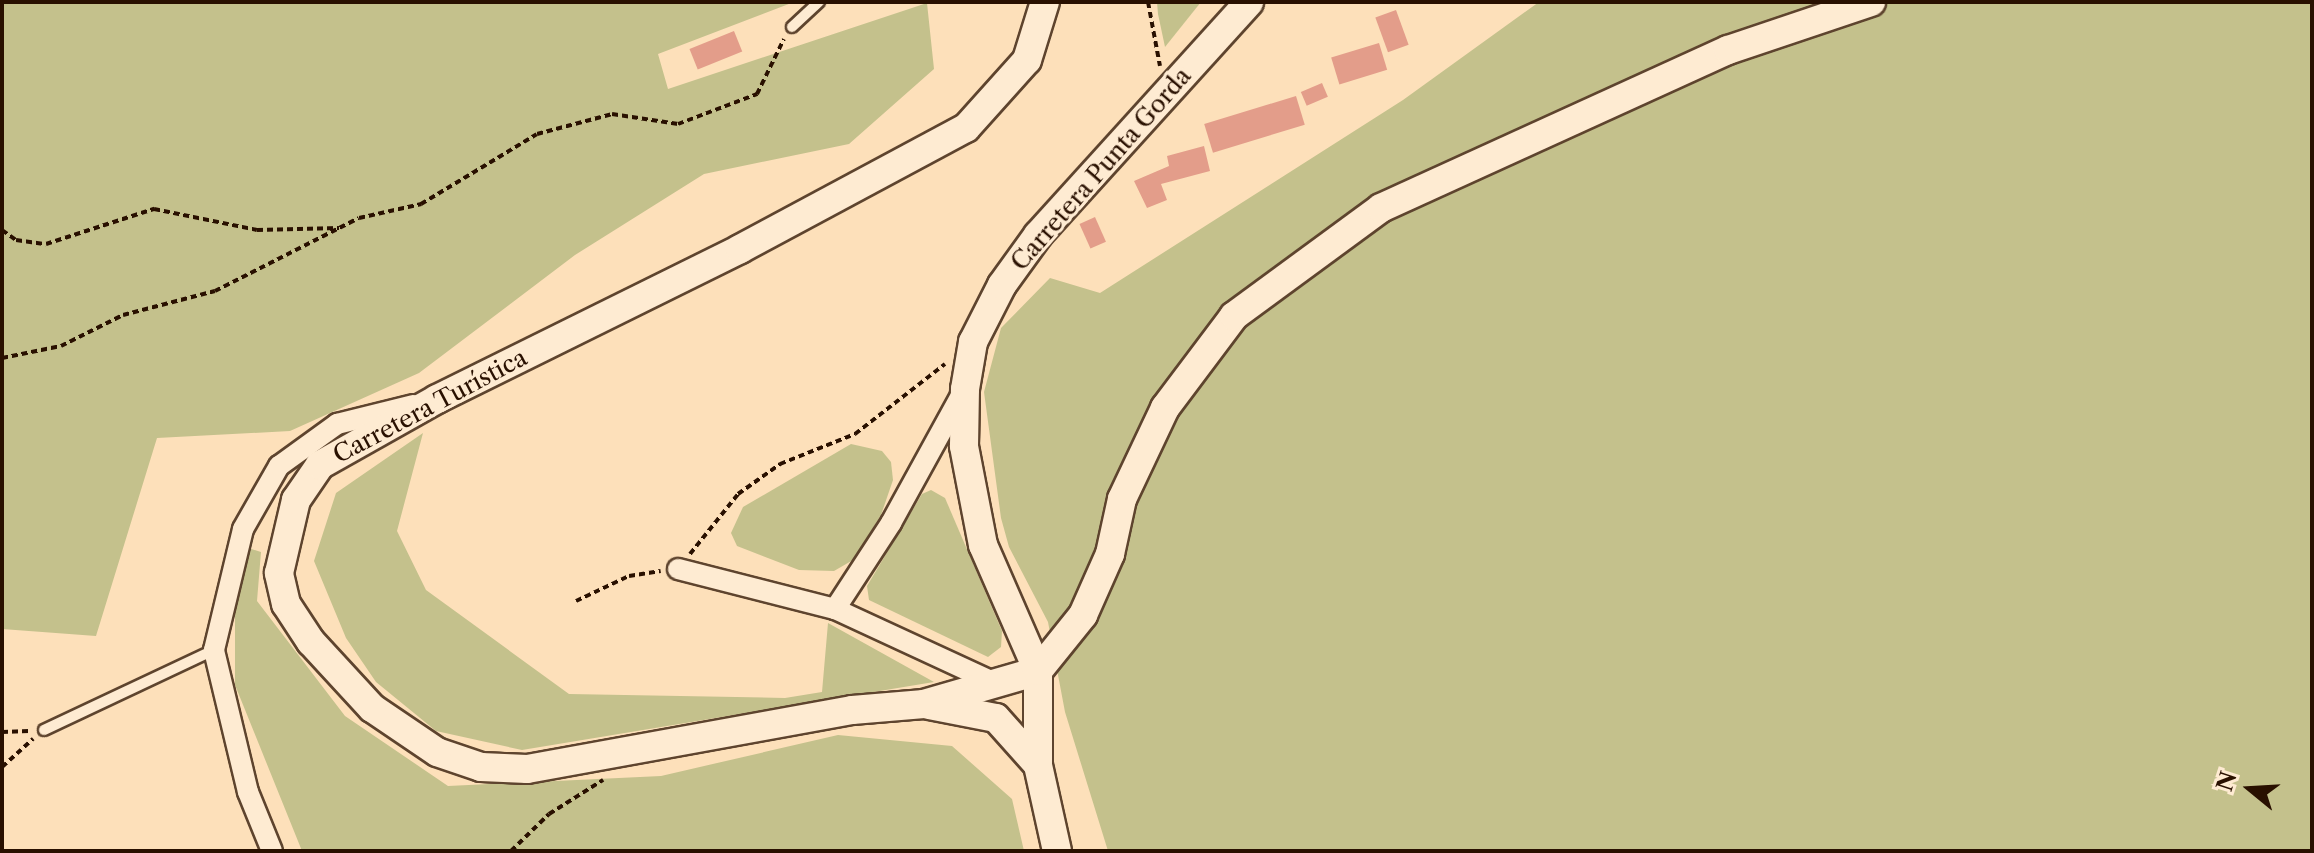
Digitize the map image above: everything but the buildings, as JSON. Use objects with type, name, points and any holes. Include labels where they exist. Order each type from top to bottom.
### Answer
[{"type":"main road","name":"Carretera Turística","points":[[1038,671],[924,704],[852,710],[527,769],[481,767],[437,752],[402,732],[339,676],[286,604],[279,573],[282,541],[296,500],[320,465],[437,399],[740,249],[966,128],[1027,60],[1045,2]]},
{"type":"main road","name":"Carretera Punta Gorda","points":[[1038,671],[983,545],[964,446],[965,389],[973,342],[1002,285],[1038,235],[1249,2]]},
{"type":"main road","points":[[1057,851],[1038,765],[1038,671],[1083,615],[1110,554],[1122,499],[1165,408],[1234,316],[1381,208],[1728,50],[1871,2]]},
{"type":"main road","points":[[924,704],[996,718],[1038,765]]},
{"type":"street","points":[[835,609],[891,523],[965,389]]},
{"type":"street","points":[[272,851],[248,792],[214,650],[243,529],[279,466],[337,424],[437,399]]},
{"type":"street","points":[[678,569],[835,609],[995,683]]},
{"type":"lane","points":[[792,27],[819,2]]},
{"type":"lane","points":[[44,730],[214,650]]},
{"type":"path","points":[[1148,2],[1152,45],[1168,91]]},
{"type":"path","points":[[2,358],[61,346],[123,315],[215,291],[359,218],[421,204],[537,134],[612,114],[678,124],[757,94],[792,27]]},
{"type":"path","points":[[2,230],[16,240],[46,244],[154,209],[257,230],[342,228]]},
{"type":"path","points":[[576,601],[629,576],[678,569],[738,494],[780,464],[855,434],[973,342]]},
{"type":"path","points":[[2,732],[44,730]]},
{"type":"path","points":[[2,767],[44,730]]},
{"type":"path","points":[[511,851],[549,814],[608,776]]},
{"type":"shaded area","points":[[2,2],[794,2],[658,54],[668,89],[927,3],[934,69],[849,144],[704,174],[575,255],[419,373],[290,431],[157,438],[96,636],[2,629]]},
{"type":"shaded area","points":[[1157,2],[1201,2],[1165,47],[1158,14]]},
{"type":"shaded area","points":[[1539,2],[2312,2],[2312,851],[1108,851],[1065,712],[1048,622],[1009,547],[1001,518],[984,392],[1001,328],[1050,278],[1100,293],[1403,100]]},
{"type":"shaded area","points":[[423,433],[397,531],[426,590],[569,694],[785,698],[822,692],[828,623],[934,682],[522,750],[436,731],[376,682],[346,638],[314,561],[336,493]]},
{"type":"shaded area","points":[[851,444],[882,451],[891,462],[893,480],[881,515],[853,560],[834,571],[799,570],[737,546],[731,533],[743,507]]},
{"type":"shaded area","points":[[931,490],[945,498],[1002,631],[1001,647],[988,657],[869,600],[867,586],[922,494]]},
{"type":"shaded area","points":[[245,547],[261,552],[257,601],[345,716],[448,786],[661,776],[838,735],[952,746],[1012,799],[1024,851],[302,851],[235,685],[235,612]]}]
